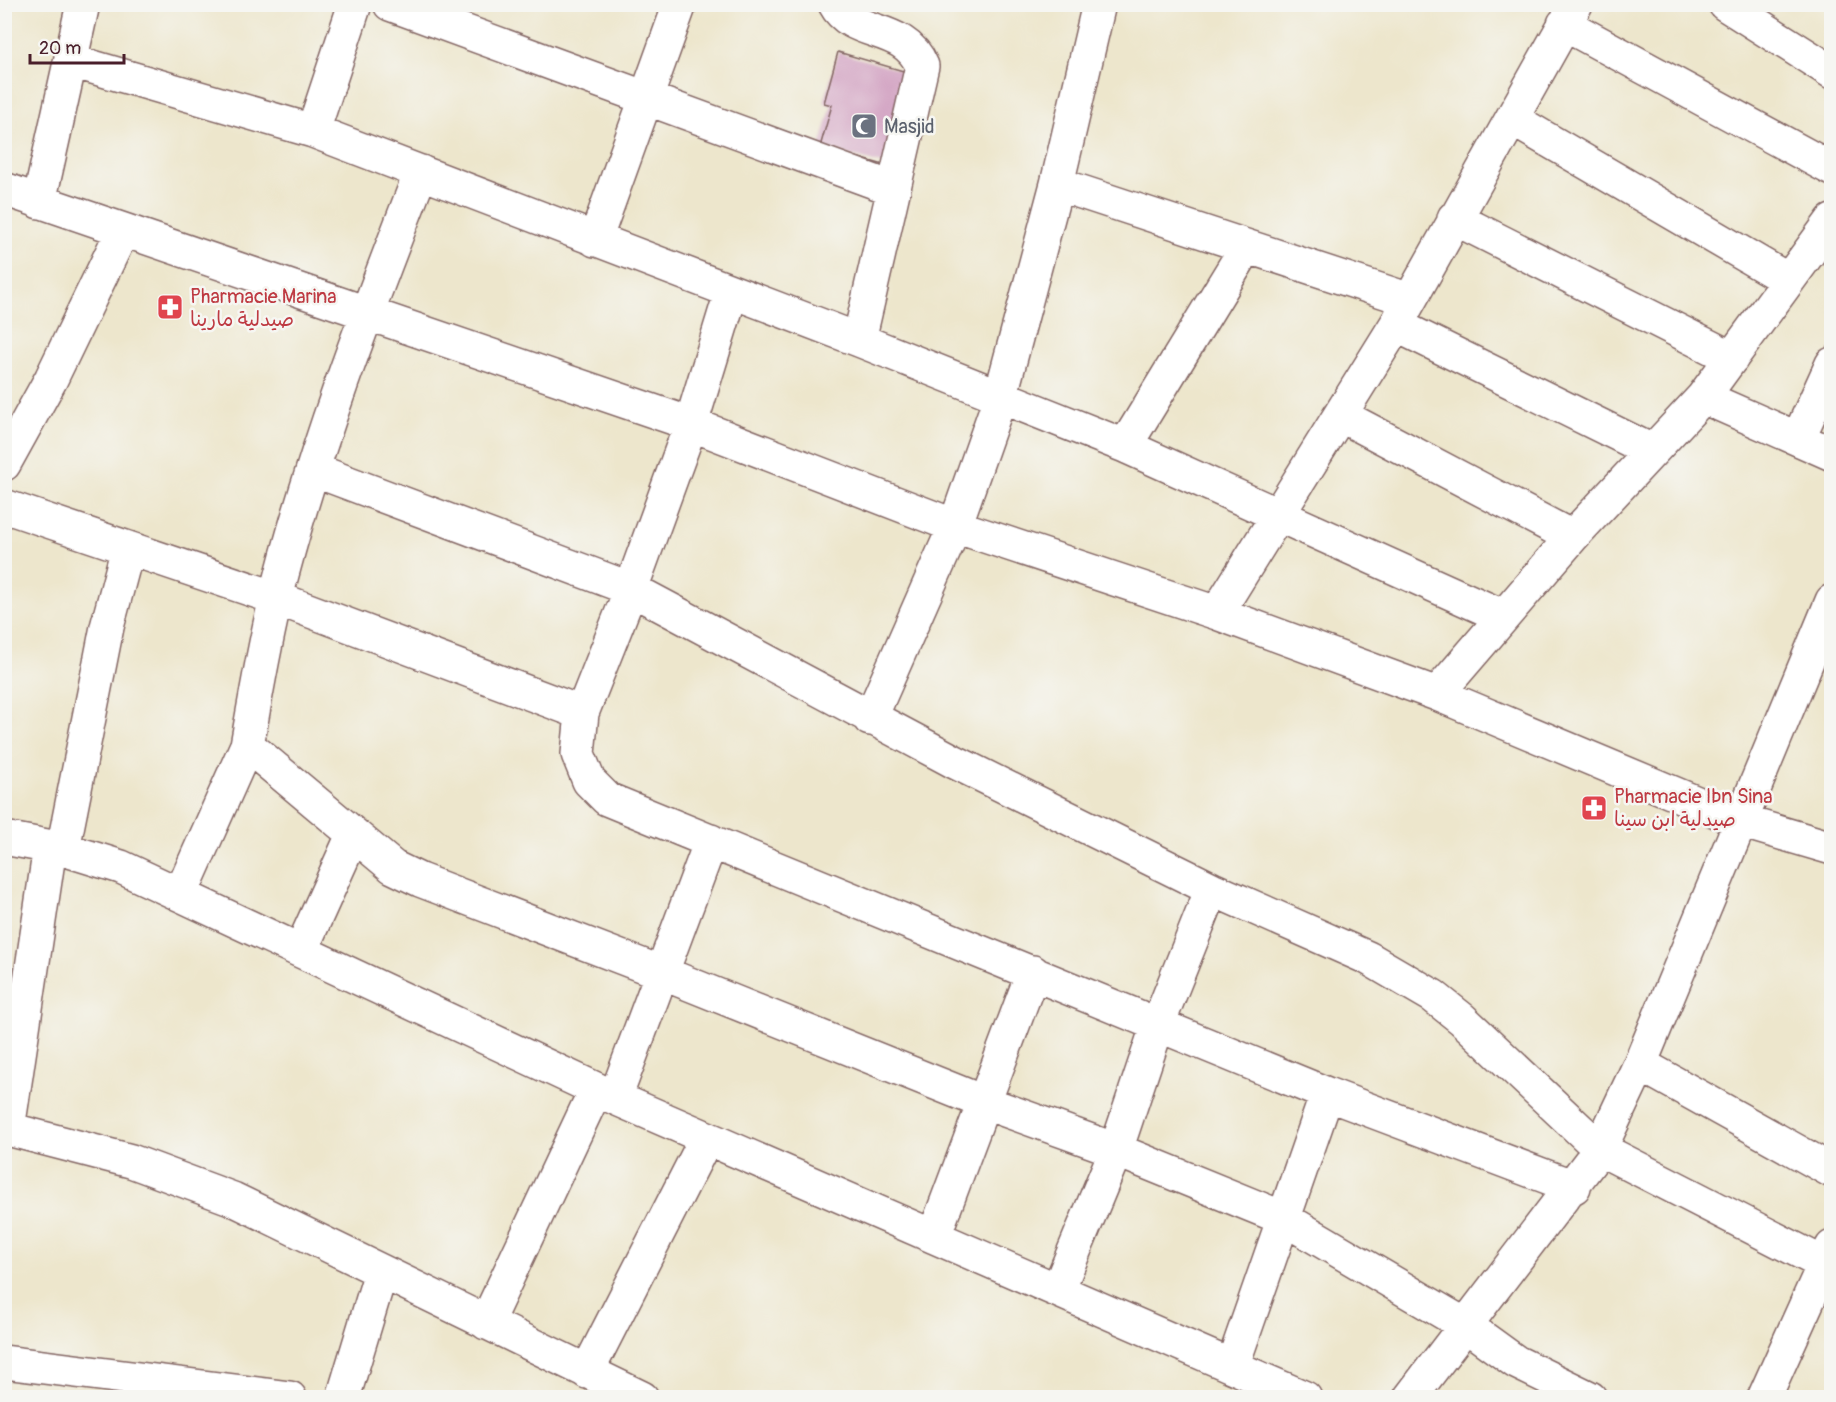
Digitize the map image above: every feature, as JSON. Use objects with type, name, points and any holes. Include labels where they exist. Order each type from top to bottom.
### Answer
[{"type":"street","points":[[39,201],[83,4]]},
{"type":"street","points":[[313,131],[355,4]]},
{"type":"street","points":[[390,4],[894,189]]},
{"type":"street","points":[[595,240],[680,4]]},
{"type":"street","points":[[835,4],[848,19],[900,39],[916,51],[922,66],[859,340]]},
{"type":"street","points":[[870,719],[955,526],[1000,398],[1057,184],[1099,4]]},
{"type":"street","points":[[1725,4],[1832,72]]},
{"type":"street","points":[[1217,613],[1342,416],[1403,313],[1570,14],[1832,169]]},
{"type":"street","points":[[72,61],[313,131],[859,340],[1125,446],[1502,616]]},
{"type":"street","points":[[1512,119],[1788,280]]},
{"type":"street","points":[[181,893],[247,745],[276,598],[314,470],[367,314],[421,172]]},
{"type":"street","points":[[1057,184],[1246,248],[1403,313],[1652,451]]},
{"type":"street","points":[[4,189],[691,424],[955,526],[1217,613],[1437,694],[1740,821],[1832,848]]},
{"type":"street","points":[[1454,218],[1732,358]]},
{"type":"street","points":[[1437,694],[1572,537],[1703,397],[1832,221]]},
{"type":"street","points":[[4,464],[51,379],[123,230]]},
{"type":"street","points":[[1125,446],[1246,248]]},
{"type":"street","points":[[731,292],[691,424],[631,589],[582,714],[578,754],[589,781],[607,799],[1327,1094],[1574,1187]]},
{"type":"street","points":[[1798,439],[1832,363]]},
{"type":"street","points":[[1703,397],[1832,454]]},
{"type":"street","points":[[1342,416],[1572,537]]},
{"type":"street","points":[[314,470],[631,589],[870,719],[1212,889],[1368,958],[1433,996],[1523,1074],[1600,1149],[1829,1260],[1764,1398]]},
{"type":"street","points":[[4,506],[276,598],[582,714]]},
{"type":"street","points":[[128,548],[107,627],[56,848],[6,1129],[131,1161],[232,1199],[642,1398]]},
{"type":"street","points":[[1410,1398],[1574,1187],[1600,1149],[1640,1064],[1740,821],[1819,667],[1832,601]]},
{"type":"street","points":[[247,745],[393,867],[420,880],[662,973],[983,1102],[1116,1150],[1283,1218],[1465,1325],[1516,1362],[1590,1398]]},
{"type":"street","points":[[301,950],[353,835]]},
{"type":"street","points":[[4,838],[56,848],[121,867],[181,893],[605,1094],[1233,1364],[1305,1398]]},
{"type":"street","points":[[486,1323],[605,1094],[662,973],[711,841]]},
{"type":"street","points":[[1058,1290],[1116,1150],[1158,1024],[1212,889]]},
{"type":"street","points":[[934,1236],[1033,972]]},
{"type":"street","points":[[1640,1064],[1832,1170]]},
{"type":"street","points":[[1233,1364],[1327,1094]]},
{"type":"street","points":[[587,1372],[706,1139]]},
{"type":"street","points":[[343,1398],[381,1272]]},
{"type":"street","points":[[4,1362],[290,1398]]},
{"type":"building","name":"Masjid","points":[[838,52],[917,75],[891,167],[820,147],[832,105],[824,103]]},
{"type":"place","name":"Masjid","points":[[864,126]]},
{"type":"place","name":"Pharmacie Marina صيدلية مارينا","points":[[170,307]]},
{"type":"place","name":"Pharmacie Ibn Sina صيدلية ابن سينا","points":[[1594,808]]}]
